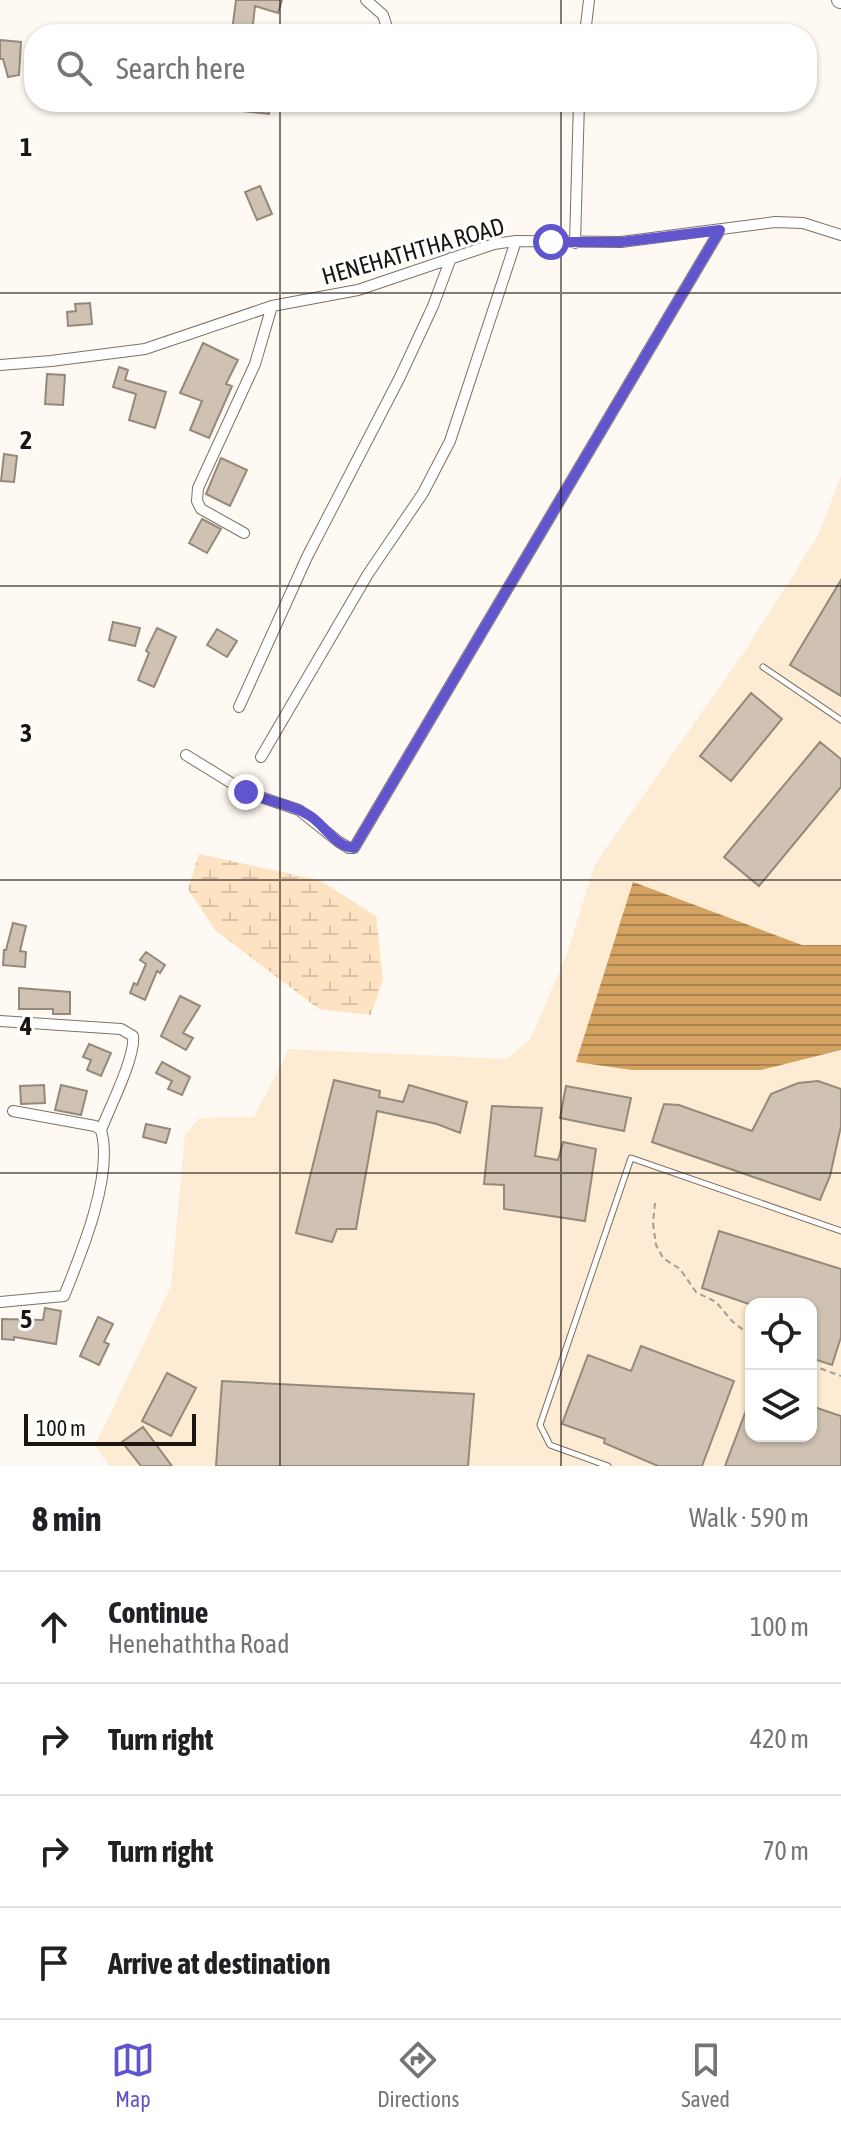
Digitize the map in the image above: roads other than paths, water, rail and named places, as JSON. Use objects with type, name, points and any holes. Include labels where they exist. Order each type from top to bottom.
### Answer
[{"type":"street","points":[[366,0],[383,15],[386,24]]},
{"type":"street","points":[[586,24],[589,0]]},
{"type":"street","points":[[575,243],[579,112]]},
{"type":"street","name":"HENEHATHTHA ROAD","points":[[0,365],[145,349],[272,306],[358,290],[494,244],[516,241],[621,242],[775,222],[803,223],[841,235]]},
{"type":"street","points":[[186,755],[246,792],[299,810],[313,818],[339,842],[354,848],[720,230]]},
{"type":"street","points":[[261,757],[368,574],[439,465],[450,441],[516,241]]},
{"type":"street","points":[[239,707],[307,557],[400,377],[451,258]]},
{"type":"street","points":[[244,533],[201,509],[197,501],[198,488],[255,364],[272,306]]},
{"type":"street","points":[[0,1021],[121,1029],[133,1036],[134,1041],[101,1130],[101,1176],[88,1238],[64,1296],[0,1302]]},
{"type":"street","points":[[13,1111],[95,1126],[101,1130]]},
{"type":"lane","points":[[763,667],[841,720]]},
{"type":"lane","points":[[608,1466],[550,1445],[540,1425],[631,1158],[841,1231]]}]
